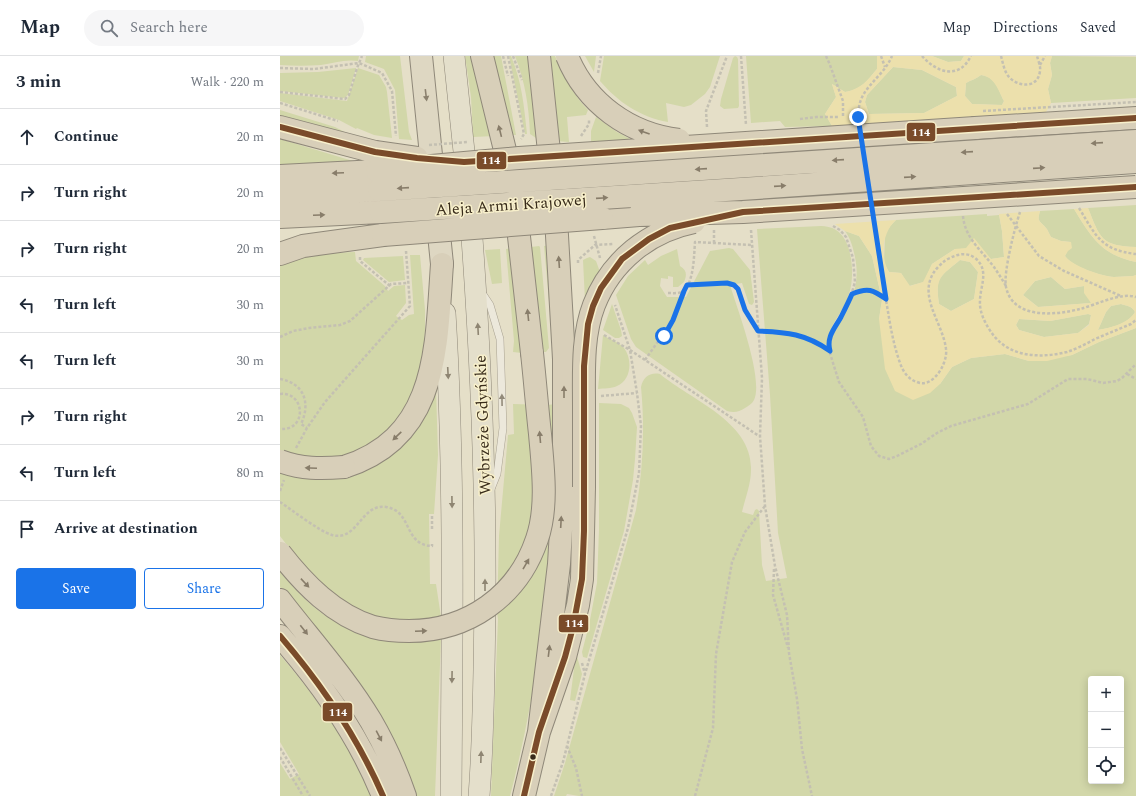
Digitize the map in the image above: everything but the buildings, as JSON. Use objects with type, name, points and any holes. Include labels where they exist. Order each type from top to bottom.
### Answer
[{"type":"highway","name":"Wybrzeże Gdyńskie","points":[[421,56],[442,264]]},
{"type":"highway","points":[[280,553],[310,587],[344,614],[360,622],[388,630],[416,631],[433,630],[473,617],[501,597],[519,576],[537,538],[540,524],[544,477],[513,183],[482,56]]},
{"type":"highway","points":[[539,56],[556,218],[564,359],[564,480],[559,564],[539,732]]},
{"type":"highway","points":[[567,56],[578,76],[594,97],[614,116],[628,125],[646,133],[668,139],[742,138]]},
{"type":"highway","points":[[280,176],[377,171],[417,158],[464,162],[742,138],[1136,118]]},
{"type":"highway","points":[[280,127],[377,171]]},
{"type":"highway","name":"Aleja Armii Krajowej","points":[[280,195],[377,171],[740,166],[1136,141]]},
{"type":"highway","name":"Aleja Armii Krajowej","points":[[280,217],[741,189],[1136,162]]},
{"type":"highway","points":[[524,796],[539,732],[565,657],[578,605],[582,579],[584,389],[588,324],[593,306],[601,288],[622,260],[649,238],[680,225],[747,218],[1136,187]]},
{"type":"highway","points":[[280,240],[383,235],[639,215],[747,218]]},
{"type":"highway","points":[[280,254],[303,246],[383,235]]},
{"type":"highway","points":[[286,463],[293,466],[306,468],[344,467],[368,457],[393,440],[404,430],[420,405],[431,370],[438,323],[442,264]]},
{"type":"highway","points":[[280,600],[350,691],[371,721],[391,759],[405,796]]},
{"type":"highway","points":[[280,636],[318,681],[344,719],[360,745],[384,796]]},
{"type":"main road","name":"Wybrzeże Gdyńskie","points":[[454,56],[470,202],[482,400],[485,506],[485,634],[479,796]]},
{"type":"main road","name":"Wybrzeże Gdyńskie","points":[[442,264],[452,482],[453,570],[450,796]]},
{"type":"path","points":[[280,92],[345,100],[349,96],[362,56]]},
{"type":"path","points":[[508,56],[524,134],[521,139]]},
{"type":"path","points":[[597,79],[601,56]]},
{"type":"path","points":[[741,56],[742,138]]},
{"type":"path","points":[[826,56],[843,101],[843,117]]},
{"type":"path","points":[[881,56],[886,67]]},
{"type":"path","points":[[860,125],[858,113],[859,103],[864,92],[886,67],[892,56]]},
{"type":"path","points":[[922,56],[934,67],[942,71],[951,72],[959,70],[965,66],[972,56]]},
{"type":"path","points":[[1001,56],[1007,75],[1014,82],[1020,85],[1033,83],[1038,78],[1040,72],[1037,56]]},
{"type":"path","points":[[1039,65],[1045,56]]},
{"type":"path","points":[[280,68],[314,69],[359,64]]},
{"type":"path","points":[[580,138],[589,124],[590,117]]},
{"type":"path","points":[[427,145],[474,142]]},
{"type":"path","points":[[1076,203],[1098,237],[1106,246],[1115,250],[1136,254]]},
{"type":"path","points":[[1073,206],[1081,205]]},
{"type":"path","points":[[1022,206],[1016,226],[1006,276],[1008,294],[1013,302],[1029,311],[1039,314],[1060,313],[1079,309],[1122,296],[1131,296],[1136,298]]},
{"type":"path","points":[[1018,209],[1026,209]]},
{"type":"path","points":[[962,211],[967,234],[976,247],[994,267],[1006,286]]},
{"type":"path","points":[[1006,213],[1039,256],[1064,271],[1122,296]]},
{"type":"path","points":[[747,218],[752,245],[762,378],[760,436],[765,506],[774,566],[787,615],[789,653]]},
{"type":"path","points":[[873,218],[893,340],[902,369],[909,378],[918,383],[927,383],[934,379],[947,358],[946,348],[930,300],[928,288],[930,278],[934,271],[944,261],[956,255],[969,255],[975,258],[981,265],[984,275],[980,291],[980,303],[984,318],[990,331],[997,340],[1007,348],[1022,354],[1034,356],[1068,352],[1131,324],[1136,320]]},
{"type":"path","points":[[832,225],[840,230],[846,237],[854,264],[855,282],[852,294],[842,316],[830,334],[830,351],[839,382],[863,417],[871,446],[879,456],[889,459],[920,444],[936,433],[951,426],[1028,404],[1068,379],[1078,378],[1103,383],[1117,381],[1127,374],[1136,364]]},
{"type":"path","points":[[593,230],[595,245],[600,260]]},
{"type":"path","points":[[710,231],[716,230]]},
{"type":"path","points":[[645,360],[673,320],[692,272],[695,242],[752,245]]},
{"type":"path","points":[[579,268],[578,260],[595,245],[619,243]]},
{"type":"path","points":[[360,255],[360,261],[390,286]]},
{"type":"path","points":[[280,337],[292,331],[340,325],[350,321],[391,284],[408,283]]},
{"type":"path","points":[[687,285],[727,283],[734,285],[738,289],[745,310],[758,331]]},
{"type":"path","points":[[852,294],[861,290],[869,289],[886,299]]},
{"type":"path","points":[[668,293],[684,291]]},
{"type":"path","points":[[551,796],[567,745],[585,674],[628,528],[639,473],[641,426],[637,393],[630,350],[613,298]]},
{"type":"path","points":[[758,331],[778,332],[807,338],[818,342],[830,351]]},
{"type":"path","points":[[603,334],[630,350],[760,436]]},
{"type":"path","points":[[280,491],[286,463],[307,428],[325,402],[368,354]]},
{"type":"path","points":[[1127,374],[1136,379]]},
{"type":"path","points":[[280,379],[292,383],[299,388],[303,394],[306,414],[301,424]]},
{"type":"path","points":[[598,396],[637,393]]},
{"type":"path","points":[[280,394],[290,395],[295,399],[298,404],[300,416],[298,421],[293,426],[280,429]]},
{"type":"path","points":[[298,421],[307,428]]},
{"type":"path","points":[[280,502],[332,535],[341,535],[350,532],[365,514],[376,508],[386,507],[401,514],[415,540],[425,546],[432,546],[432,538]]},
{"type":"path","points":[[696,796],[713,728],[716,654],[732,562],[744,532],[765,506]]},
{"type":"path","points":[[432,516],[432,531]]},
{"type":"path","points":[[774,566],[773,595],[789,653],[797,699],[802,749],[812,796]]},
{"type":"path","points":[[567,745],[576,768],[582,796]]},
{"type":"path","points":[[280,748],[310,796]]},
{"type":"path","points":[[280,757],[303,796]]},
{"type":"green space","points":[[280,56],[359,56],[358,61],[344,61],[321,65],[300,66],[280,65]]},
{"type":"green space","points":[[366,56],[400,56],[409,132],[412,140],[399,139],[395,90],[384,69],[365,62]]},
{"type":"green space","points":[[465,56],[472,56],[495,136],[473,137],[471,97]]},
{"type":"green space","points":[[493,56],[501,56],[516,135],[510,135]]},
{"type":"green space","points":[[509,56],[511,56],[515,66],[520,85],[524,104],[527,134],[525,134]]},
{"type":"green space","points":[[515,56],[529,56],[542,142],[530,134],[526,94]]},
{"type":"green space","points":[[549,56],[555,56],[561,71],[578,98],[588,110],[586,115],[567,117],[569,142],[556,141]]},
{"type":"green space","points":[[585,56],[596,56],[594,72]]},
{"type":"green space","points":[[604,56],[720,56],[710,87],[705,94],[691,105],[684,107],[666,103],[668,122],[658,120],[630,108],[607,89],[600,81]]},
{"type":"green space","points":[[735,56],[738,59],[739,106],[738,108],[724,109],[720,106],[721,99],[733,58]]},
{"type":"green space","points":[[746,56],[877,56],[877,69],[860,87],[851,91],[845,92],[832,84],[836,97],[825,114],[832,126],[785,127],[780,121],[751,123]]},
{"type":"green space","points":[[932,56],[964,56],[961,61],[948,62]]},
{"type":"green space","points":[[1052,56],[1136,57],[1136,98],[1051,103],[1048,89],[1052,75],[1050,63]]},
{"type":"green space","points":[[893,67],[922,70],[956,87],[957,96],[924,113],[869,114],[865,102],[867,95]]},
{"type":"green space","points":[[356,68],[348,95],[344,98],[280,91],[280,73],[318,72]]},
{"type":"green space","points":[[358,68],[379,75],[386,87],[392,138],[374,135],[357,128],[356,129],[339,120],[280,101],[280,93],[347,101]]},
{"type":"green space","points":[[981,75],[990,78],[996,84],[1004,101],[1002,105],[972,104],[965,96],[966,83]]},
{"type":"green space","points":[[280,110],[335,127],[364,142],[280,119]]},
{"type":"green space","points":[[596,117],[617,132],[632,140],[632,143],[591,142],[591,131]]},
{"type":"green space","points":[[280,139],[353,161],[352,163],[280,166]]},
{"type":"green space","points":[[1136,205],[1136,247],[1115,245],[1103,238],[1096,227],[1088,208]]},
{"type":"green space","points":[[1074,209],[1092,236],[1106,250],[1124,259],[1136,262],[1136,275],[1114,277],[1102,275],[1074,264],[1065,256],[1071,242],[1061,241],[1051,237],[1047,229],[1039,221],[1040,211]]},
{"type":"green space","points":[[987,214],[987,216],[999,215],[1004,257],[991,259],[966,249],[955,249],[932,264],[924,282],[909,286],[901,273],[889,272],[884,263],[885,235],[890,226],[896,220]]},
{"type":"green space","points":[[823,226],[834,229],[842,235],[849,250],[852,278],[848,298],[832,327],[836,330],[850,303],[857,277],[855,257],[850,240],[845,231],[859,236],[872,256],[882,300],[879,319],[940,384],[952,367],[971,358],[1005,354],[1029,361],[1072,355],[1099,342],[1136,328],[1136,796],[579,796],[567,794],[566,796],[554,796],[565,763],[636,510],[643,449],[641,387],[643,380],[650,375],[660,374],[718,414],[731,425],[742,438],[749,453],[751,475],[742,512],[753,515],[755,510],[757,509],[759,511],[762,565],[766,581],[787,578],[778,533],[770,395],[757,229]]},
{"type":"green space","points":[[551,245],[553,346],[544,246]]},
{"type":"green space","points":[[539,246],[549,348],[546,352],[542,352],[531,247]]},
{"type":"green space","points":[[513,248],[522,353],[513,352],[514,341],[506,249]]},
{"type":"green space","points":[[729,248],[733,249],[750,270],[754,302],[752,305],[749,304],[742,283],[730,285],[753,360],[756,390],[754,400],[749,406],[734,412],[727,411],[636,347],[631,339],[616,295],[628,276],[645,260],[648,265],[661,256],[677,249],[680,266],[686,273],[684,282],[678,287],[673,287],[673,277],[668,276],[668,279],[661,278],[660,286],[667,297],[686,297],[710,251]]},
{"type":"green space","points":[[500,249],[502,283],[492,284],[485,250]]},
{"type":"green space","points":[[355,252],[356,261],[386,287],[388,291],[394,286],[405,285],[406,303],[396,316],[402,320],[409,315],[414,314],[410,255],[420,255],[425,310],[425,330],[423,361],[418,384],[397,423],[349,473],[436,388],[438,455],[434,514],[429,514],[430,584],[436,584],[441,617],[401,622],[362,612],[346,604],[318,581],[280,536],[280,263],[308,256]]},
{"type":"green space","points":[[403,256],[405,280],[389,282],[363,260],[364,258]]},
{"type":"green space","points":[[590,257],[596,261],[600,272],[585,301],[583,260]]},
{"type":"green space","points":[[960,260],[970,262],[978,272],[974,299],[951,311],[939,304],[939,282],[940,278]]},
{"type":"green space","points":[[1051,277],[1065,289],[1084,286],[1091,303],[1038,307],[1023,295],[1035,281]]},
{"type":"green space","points":[[612,304],[621,330],[622,336],[619,338],[615,338],[603,330]]},
{"type":"green space","points":[[1121,304],[1132,308],[1135,312],[1132,316],[1119,325],[1098,330],[1106,312],[1111,306]]},
{"type":"green space","points":[[1088,314],[1091,315],[1089,324],[1078,333],[1044,337],[1019,330],[1016,325],[1019,319],[1050,321]]},
{"type":"green space","points":[[603,335],[617,342],[624,348],[629,358],[629,369],[628,375],[622,383],[612,388],[598,389]]},
{"type":"green space","points":[[599,403],[621,404],[629,408],[637,427],[633,480],[624,531],[587,658],[583,657],[582,652],[597,583],[599,530]]},
{"type":"green space","points":[[513,404],[555,404],[556,468],[554,510],[542,634],[520,756],[510,796],[491,796],[498,619],[499,536],[508,435],[514,434]]},
{"type":"green space","points":[[280,571],[296,590],[313,606],[331,619],[350,629],[371,636],[392,640],[441,638],[435,796],[413,796],[327,644],[280,587]]},
{"type":"green space","points":[[576,653],[582,674],[575,701],[570,700]]},
{"type":"green space","points":[[280,655],[307,688],[342,739],[371,796],[280,796],[280,763],[290,779],[299,774],[280,742]]},
{"type":"sand","points":[[877,56],[932,56],[948,62],[961,61],[964,56],[1052,56],[1050,63],[1052,75],[1048,89],[1051,103],[1046,112],[832,126],[825,114],[836,97],[832,84],[845,92],[851,91],[860,87],[877,69]],"holes":[[[893,67],[922,70],[956,87],[957,96],[924,113],[869,114],[865,102],[867,95]],[[981,75],[990,78],[996,85],[1004,101],[1002,105],[972,104],[965,96],[966,83]]]},
{"type":"sand","points":[[1088,208],[1099,233],[1103,238],[1115,245],[1136,247],[1136,262],[1114,255],[1106,250],[1092,236],[1074,209]]},
{"type":"sand","points":[[1040,211],[1039,221],[1047,229],[1051,237],[1061,241],[1071,242],[1072,248],[1065,256],[1069,260],[1087,270],[1108,276],[1116,277],[1136,275],[1136,328],[1099,342],[1072,355],[1047,361],[1029,361],[1005,354],[971,358],[952,367],[940,384],[930,393],[913,400],[895,391],[885,369],[879,319],[882,300],[872,256],[859,236],[845,231],[835,224],[896,220],[891,225],[885,238],[884,259],[889,272],[901,273],[910,286],[923,282],[932,264],[955,249],[966,248],[974,238],[991,259],[1004,257],[999,214]],"holes":[[[960,260],[970,262],[978,272],[974,299],[951,311],[939,304],[938,288],[939,282],[944,274]],[[1051,277],[1065,289],[1084,286],[1084,293],[1091,303],[1038,307],[1023,295],[1035,281]],[[1121,304],[1131,307],[1135,312],[1124,322],[1098,330],[1106,312],[1111,306]],[[1088,314],[1091,315],[1089,325],[1078,333],[1044,337],[1019,330],[1016,325],[1019,319],[1050,321]]]},
{"type":"transit line","name":"114","points":[[280,127],[375,152],[417,158],[464,162],[1136,118]]},
{"type":"transit line","name":"114","points":[[524,796],[539,732],[565,657],[573,627],[582,579],[584,531],[584,366],[588,324],[593,306],[601,288],[622,259],[649,239],[670,228],[743,212],[1136,187]]},
{"type":"transit line","name":"114","points":[[280,636],[311,674],[338,712],[362,753],[383,796]]},
{"type":"route","points":[[664,336],[678,309],[687,285],[727,283],[734,285],[738,289],[745,310],[758,331],[778,332],[807,338],[818,342],[830,351],[828,347],[830,334],[842,316],[852,294],[861,290],[869,289],[886,299],[858,117]]}]
